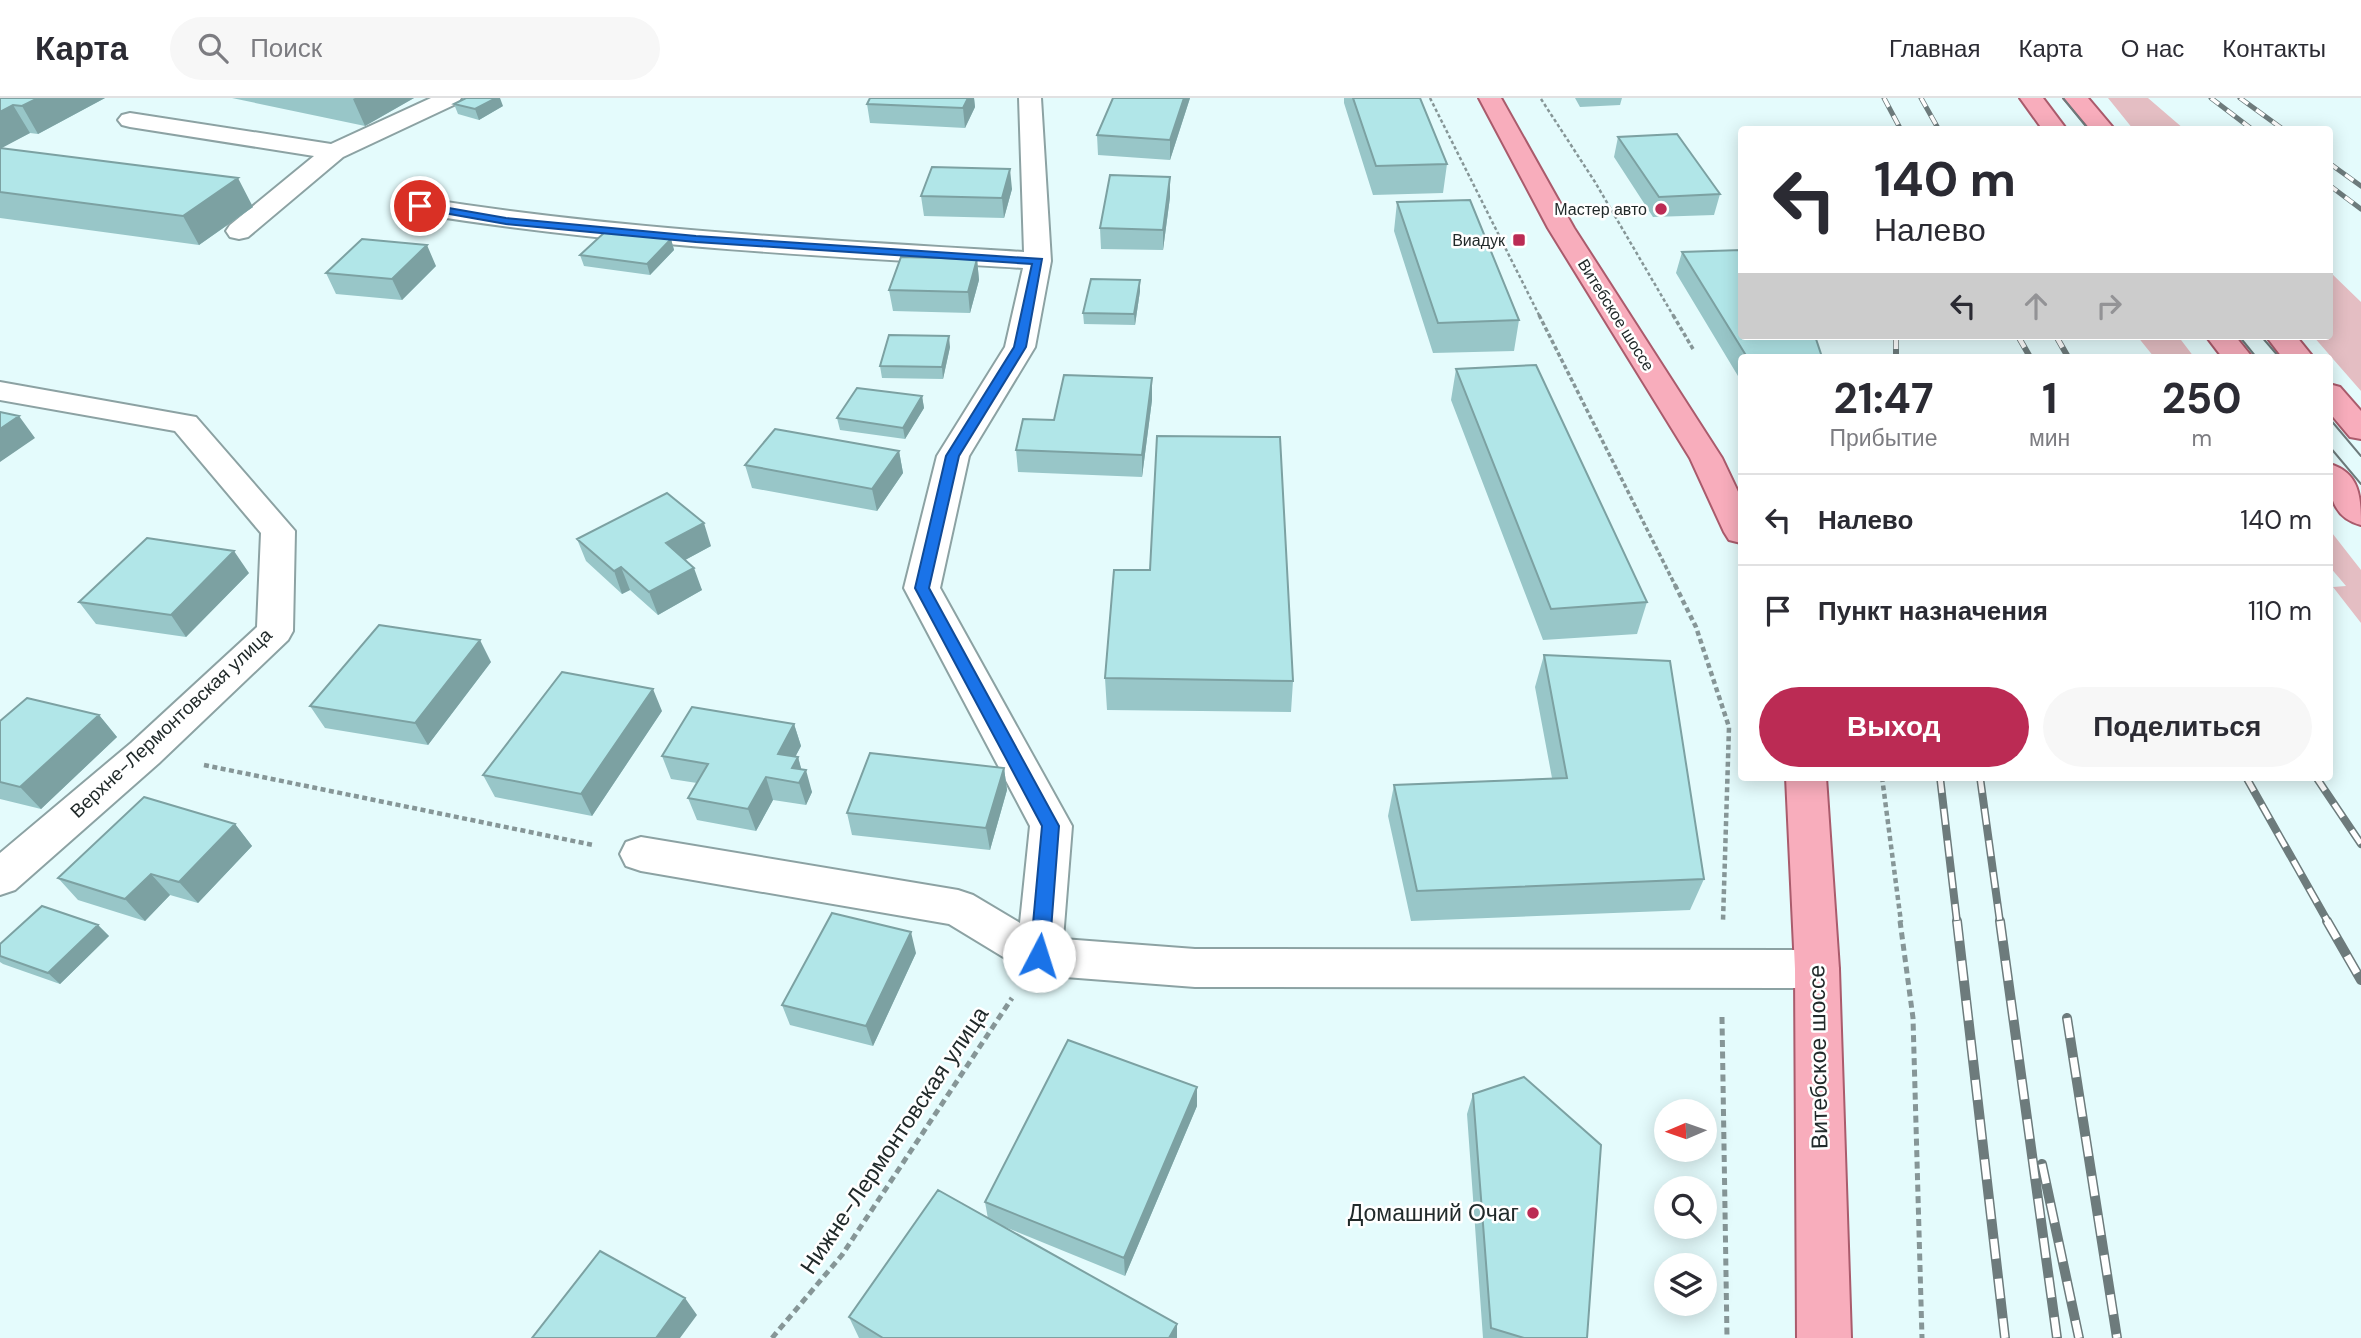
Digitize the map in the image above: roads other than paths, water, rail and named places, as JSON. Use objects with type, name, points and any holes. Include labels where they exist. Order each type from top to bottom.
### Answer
[{"type":"main road","name":"Витебское шоссе","points":[[1490,98],[1561,228],[1706,458],[1738,527]]},
{"type":"main road","points":[[2031,98],[2053,126]]},
{"type":"main road","points":[[2075,98],[2100,126]]},
{"type":"main road","points":[[2223,340],[2235,354]]},
{"type":"main road","points":[[2283,340],[2295,354]]},
{"type":"main road","points":[[2333,398],[2361,430]]},
{"type":"main road","points":[[2333,479],[2361,514]]},
{"type":"main road","name":"Витебское шоссе","points":[[1806,781],[1817,970],[1824,1338]]},
{"type":"street","points":[[239,231],[334,152],[450,98]]},
{"type":"street","points":[[1030,98],[1038,261],[1020,347],[953,456],[922,588],[1051,826],[1039,956]]},
{"type":"street","points":[[130,120],[334,152]]},
{"type":"street","points":[[420,206],[506,221],[696,239],[1038,261]]},
{"type":"street","name":"Верхне-Лермонтовская улица","points":[[0,391],[185,424],[278,531],[275,631],[145,753],[0,878]]},
{"type":"street","points":[[641,854],[958,908],[1039,956],[1195,968],[1817,970]]},
{"type":"tram line","points":[[2063,98],[2086,126]]},
{"type":"tram line","points":[[2242,340],[2254,354]]},
{"type":"tram line","points":[[2264,340],[2276,354]]},
{"type":"tram line","points":[[2333,423],[2361,456]]},
{"type":"tram line","points":[[2333,451],[2361,484]]},
{"type":"railway","points":[[1884,98],[1899,126]]},
{"type":"railway","points":[[1921,98],[1937,126]]},
{"type":"railway","points":[[2211,98],[2248,126]]},
{"type":"railway","points":[[2240,98],[2278,126]]},
{"type":"railway","points":[[2333,166],[2361,186]]},
{"type":"railway","points":[[2333,188],[2361,209]]},
{"type":"railway","points":[[1896,340],[1896,354]]},
{"type":"railway","points":[[2020,340],[2028,354]]},
{"type":"railway","points":[[2058,340],[2066,354]]},
{"type":"railway","points":[[1940,781],[1957,922]]},
{"type":"railway","points":[[1981,781],[2000,922]]},
{"type":"railway","points":[[2248,781],[2328,922]]},
{"type":"railway","points":[[2319,781],[2361,844]]},
{"type":"railway","points":[[1957,921],[2005,1338]]},
{"type":"railway","points":[[2000,921],[2057,1338]]},
{"type":"railway","points":[[2327,921],[2361,980]]},
{"type":"railway","points":[[2067,1018],[2117,1338]]},
{"type":"railway","points":[[2042,1164],[2079,1338]]},
{"type":"place","name":"Мастер авто","points":[[1661,209]]},
{"type":"place","name":"Виадук","points":[[1519,240]]},
{"type":"place","name":"Домашний Очаг","points":[[1533,1213]]}]
